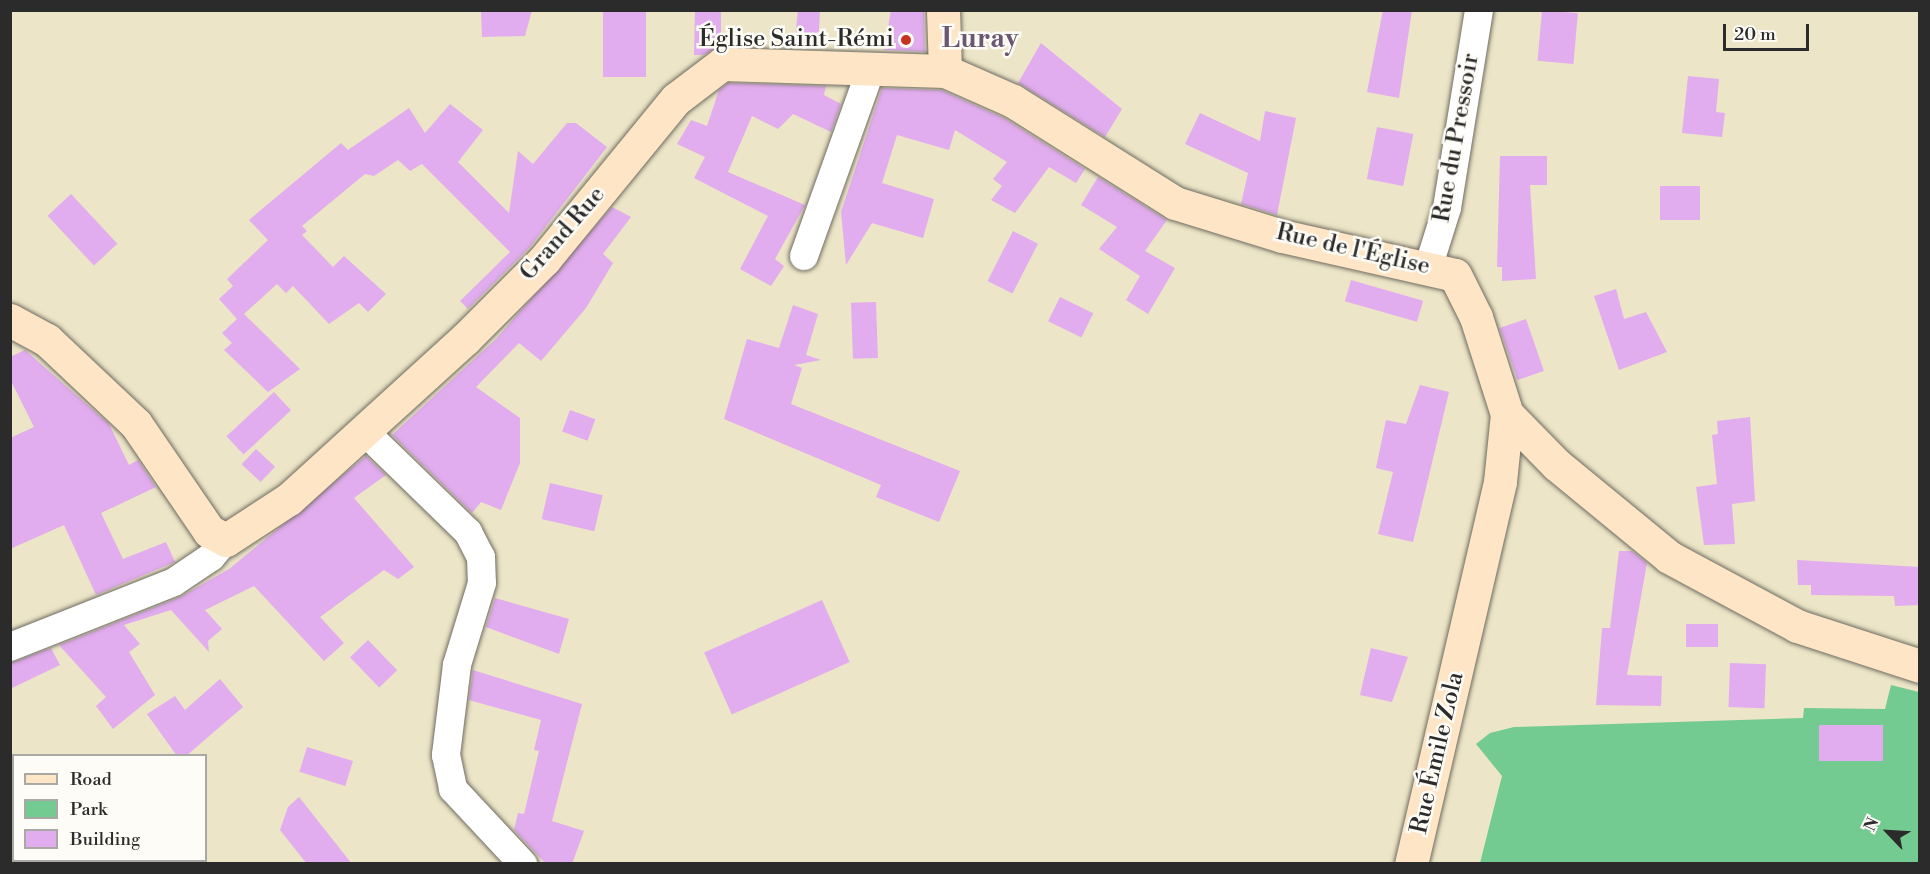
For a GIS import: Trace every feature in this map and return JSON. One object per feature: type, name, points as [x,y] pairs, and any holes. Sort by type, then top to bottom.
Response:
[{"type":"street","points":[[943,10],[945,71]]},
{"type":"street","name":"Rue du Pressoir","points":[[1429,265],[1448,208],[1479,10]]},
{"type":"street","name":"Grand Rue","points":[[226,540],[289,499],[365,432],[544,260],[676,99],[722,64],[945,71]]},
{"type":"street","points":[[804,256],[871,69]]},
{"type":"street","name":"Rue de l'Église","points":[[945,71],[1013,101],[1175,202],[1282,236],[1429,265],[1455,275],[1476,317],[1507,414],[1500,482],[1465,642]]},
{"type":"street","points":[[10,320],[48,340],[136,424],[209,531],[226,540],[211,557],[174,582],[10,647]]},
{"type":"street","points":[[1507,414],[1557,465],[1669,557],[1797,626],[1920,666]]},
{"type":"street","points":[[365,432],[468,532],[481,557],[482,583],[457,665],[446,755],[453,789],[523,864]]},
{"type":"street","name":"Rue Émile Zola","points":[[1412,864],[1465,642]]},
{"type":"green space","points":[[1891,685],[1919,692],[1919,863],[1480,863],[1502,776],[1476,744],[1490,733],[1514,727],[1803,718],[1804,708],[1885,709]]},
{"type":"building","points":[[532,10],[525,36],[482,37],[481,12]]},
{"type":"building","points":[[603,10],[646,10],[646,77],[603,77]]},
{"type":"building","points":[[695,10],[721,10],[721,46],[703,55],[694,55]]},
{"type":"building","points":[[798,10],[820,10],[818,48],[794,48]]},
{"type":"building","name":"Église Saint-Rémi","points":[[891,10],[924,10],[925,52],[884,50]]},
{"type":"building","points":[[1383,10],[1412,10],[1399,98],[1367,92]]},
{"type":"building","points":[[1542,10],[1578,13],[1573,64],[1538,61]]},
{"type":"building","points":[[1041,43],[1122,109],[1105,137],[1018,83]]},
{"type":"building","points":[[1688,76],[1719,79],[1716,112],[1725,113],[1722,137],[1682,133]]},
{"type":"building","points":[[728,83],[826,86],[824,95],[841,104],[831,132],[793,114],[778,129],[752,116],[728,172],[805,205],[775,259],[784,266],[771,286],[740,269],[768,216],[694,178],[705,157],[677,144],[691,120],[707,126],[719,90]]},
{"type":"building","points":[[882,88],[941,90],[1004,118],[1085,169],[1076,183],[1049,167],[1015,213],[991,200],[1002,186],[993,179],[1007,162],[955,130],[949,150],[897,135],[882,183],[934,199],[923,238],[872,223],[846,265],[841,212]]},
{"type":"building","points":[[450,104],[483,130],[458,162],[509,213],[518,151],[533,164],[567,123],[576,123],[607,147],[530,247],[468,309],[460,301],[510,252],[422,164],[410,171],[398,160],[374,176],[365,174],[302,226],[307,231],[302,235],[333,267],[344,256],[386,294],[368,312],[359,303],[329,324],[293,286],[286,293],[277,284],[244,314],[300,369],[268,392],[224,350],[232,343],[222,333],[237,319],[219,299],[233,286],[227,279],[268,240],[249,220],[341,143],[348,150],[409,108],[425,133]]},
{"type":"building","points":[[1265,111],[1296,118],[1277,215],[1241,204],[1248,173],[1185,144],[1200,113],[1260,141]]},
{"type":"building","points":[[1377,127],[1413,134],[1403,186],[1367,179]]},
{"type":"building","points":[[1500,156],[1547,156],[1547,185],[1530,185],[1536,279],[1502,281],[1502,267],[1497,267]]},
{"type":"building","points":[[1098,177],[1167,220],[1145,251],[1175,268],[1148,314],[1126,300],[1140,276],[1099,249],[1117,227],[1081,205]]},
{"type":"building","points":[[1660,186],[1700,186],[1700,220],[1660,220]]},
{"type":"building","points":[[71,194],[117,244],[94,266],[48,216]]},
{"type":"building","points":[[612,207],[631,217],[603,254],[613,263],[586,308],[541,361],[519,343],[476,387],[520,418],[520,463],[501,510],[481,502],[472,513],[392,435],[496,339]]},
{"type":"building","points":[[1013,231],[1038,244],[1013,294],[988,281]]},
{"type":"building","points":[[1351,280],[1423,301],[1417,322],[1345,301]]},
{"type":"building","points":[[1616,289],[1624,319],[1646,312],[1667,352],[1619,370],[1594,296]]},
{"type":"building","points":[[1060,297],[1093,313],[1081,337],[1048,321]]},
{"type":"building","points":[[876,302],[878,358],[853,359],[851,303]]},
{"type":"building","points":[[793,305],[818,314],[806,355],[821,360],[794,365],[802,368],[791,404],[960,471],[939,522],[876,497],[881,485],[724,419],[747,339],[779,348]]},
{"type":"building","points":[[1526,319],[1544,371],[1517,380],[1500,328]]},
{"type":"building","points":[[25,350],[109,424],[129,465],[138,460],[156,487],[101,513],[123,559],[166,542],[175,562],[96,595],[64,525],[10,549],[10,438],[34,427],[10,379],[10,357]]},
{"type":"building","points":[[1420,385],[1449,392],[1413,542],[1378,534],[1393,472],[1376,468],[1386,420],[1406,424]]},
{"type":"building","points":[[274,392],[291,410],[244,455],[226,436]]},
{"type":"building","points":[[570,410],[595,419],[588,441],[562,432]]},
{"type":"building","points":[[1750,417],[1755,501],[1732,504],[1735,544],[1704,545],[1696,487],[1717,484],[1712,435],[1718,434],[1717,421]]},
{"type":"building","points":[[256,449],[275,467],[261,482],[242,464]]},
{"type":"building","points":[[366,456],[386,475],[354,498],[414,567],[398,579],[384,570],[320,617],[344,643],[324,661],[254,586],[205,610],[222,629],[208,641],[209,652],[171,610],[124,625],[140,644],[129,652],[155,695],[113,729],[96,706],[106,697],[59,645],[180,597],[229,569]]},
{"type":"building","points":[[550,483],[603,495],[594,531],[542,519]]},
{"type":"building","points":[[1619,551],[1632,551],[1647,563],[1627,675],[1662,676],[1661,706],[1596,705],[1602,628],[1610,628]]},
{"type":"building","points":[[1797,560],[1920,567],[1920,605],[1895,606],[1894,596],[1811,595],[1811,585],[1798,585]]},
{"type":"building","points":[[495,598],[569,619],[559,654],[486,627]]},
{"type":"building","points":[[822,600],[850,662],[732,715],[704,652]]},
{"type":"building","points":[[1686,624],[1718,624],[1718,647],[1686,647]]},
{"type":"building","points":[[368,640],[397,670],[379,688],[350,657]]},
{"type":"building","points":[[51,648],[60,665],[10,689],[10,663]]},
{"type":"building","points":[[1371,648],[1408,657],[1392,702],[1360,695]]},
{"type":"building","points":[[1730,663],[1766,664],[1764,708],[1728,707]]},
{"type":"building","points":[[473,670],[582,704],[552,821],[584,831],[572,864],[546,864],[514,830],[518,813],[524,814],[539,751],[534,750],[541,720],[469,700]]},
{"type":"building","points":[[220,679],[243,707],[188,754],[176,754],[147,714],[175,696],[185,710]]},
{"type":"building","points":[[1819,725],[1883,725],[1883,761],[1819,761]]},
{"type":"building","points":[[307,747],[353,761],[345,786],[299,772]]},
{"type":"building","points":[[299,797],[352,864],[307,864],[280,830],[288,807]]},
{"type":"place","name":"Église Saint-Rémi","points":[[906,40]]},
{"type":"district","name":"Luray","points":[[980,40]]}]
